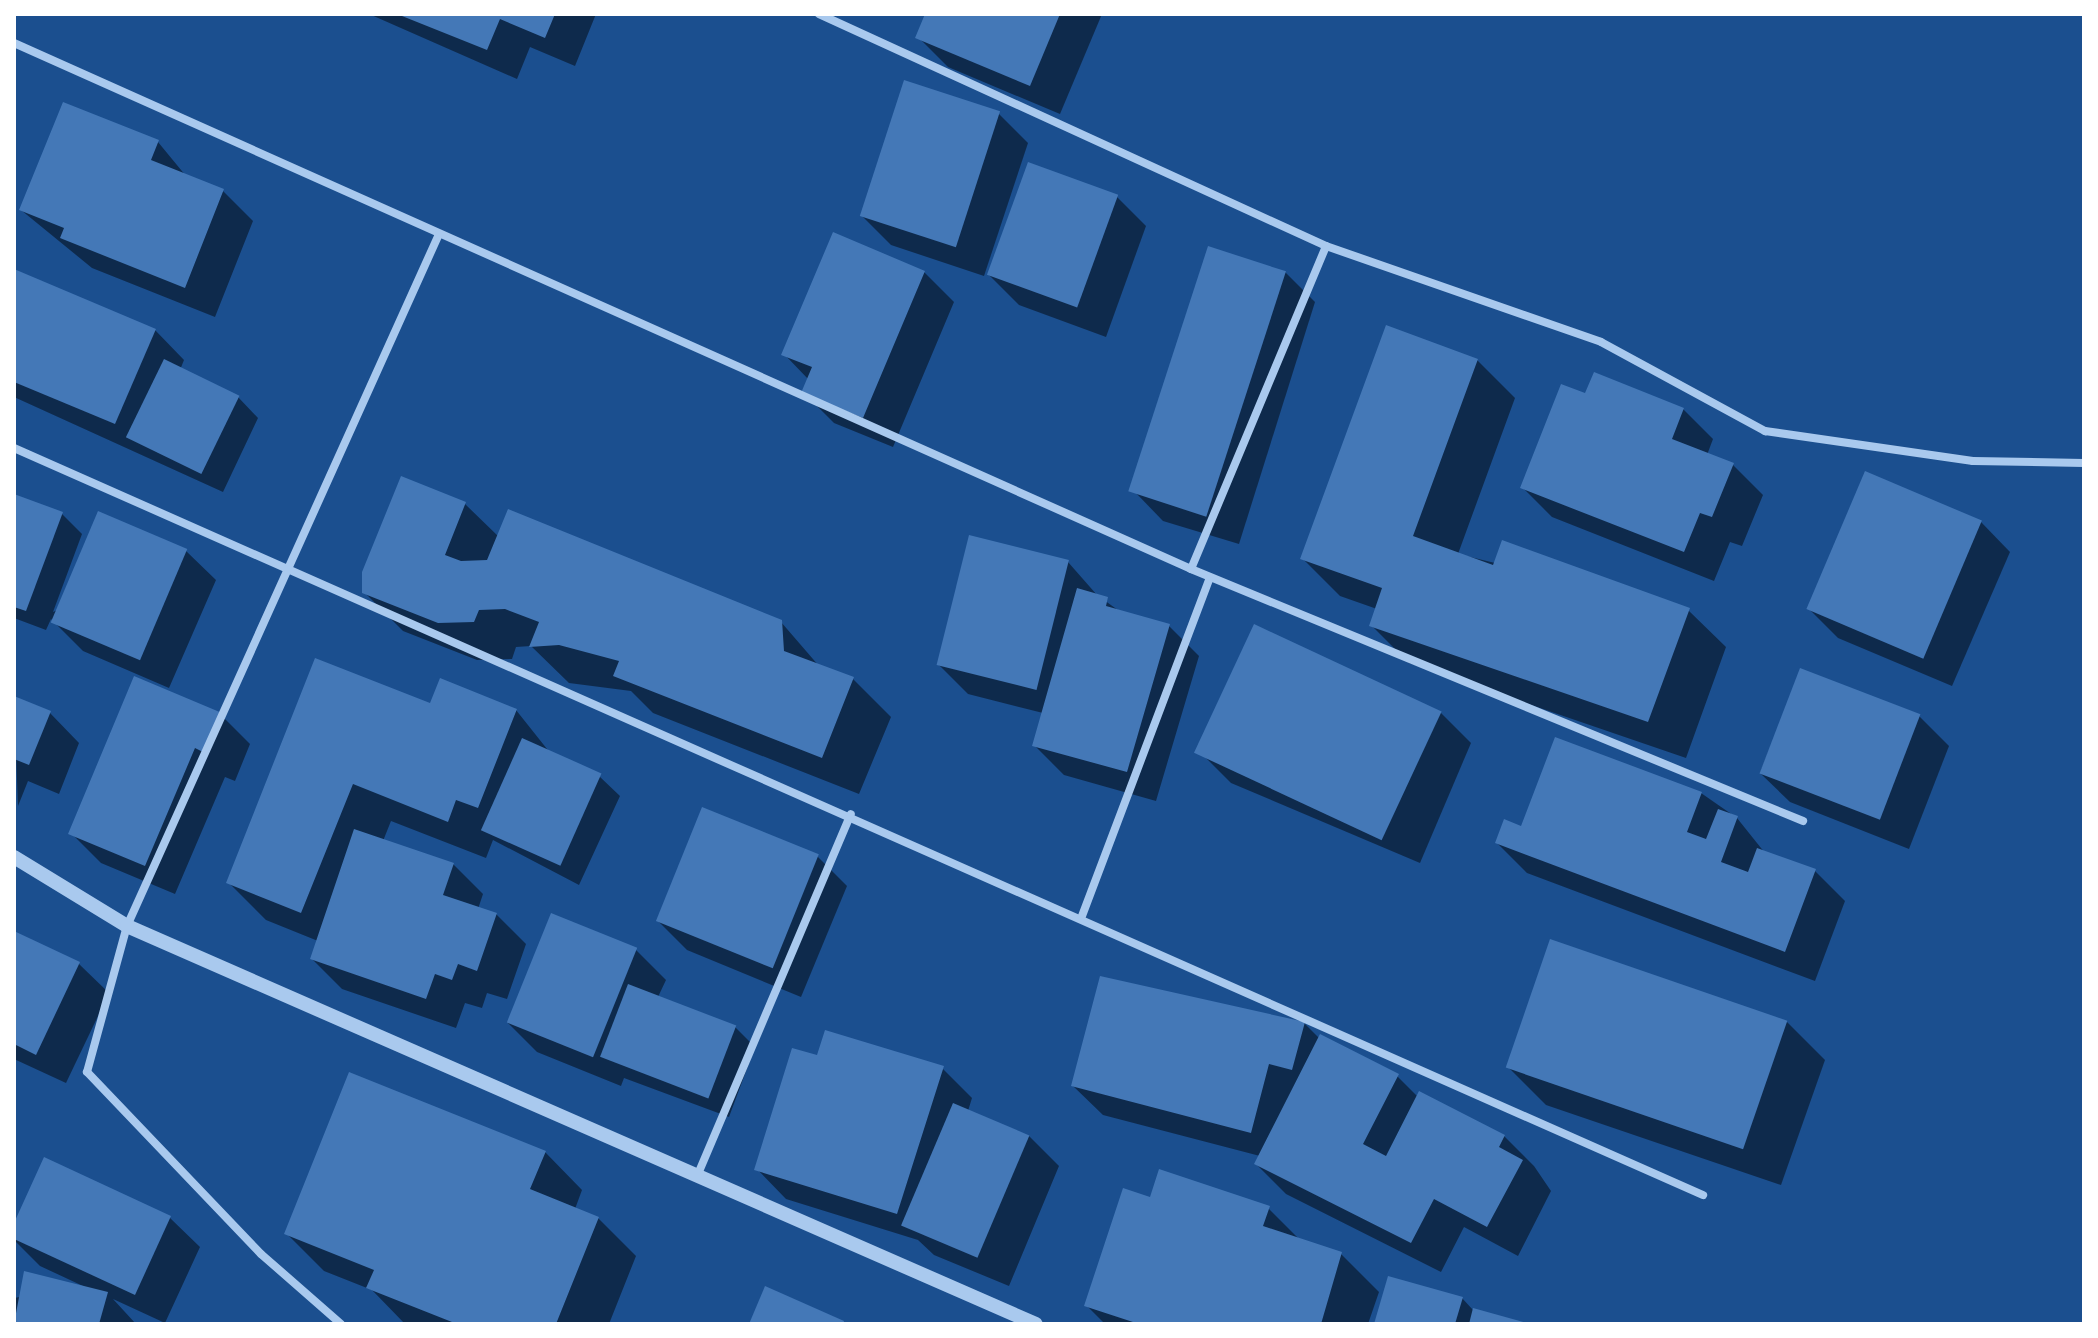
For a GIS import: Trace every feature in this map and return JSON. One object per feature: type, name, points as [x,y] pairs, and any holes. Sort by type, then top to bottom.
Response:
[{"type":"street","points":[[819,14],[1326,246],[1601,342],[1765,431],[1973,461],[2084,463]]},
{"type":"street","points":[[14,43],[1191,569],[1803,821]]},
{"type":"street","points":[[341,1324],[261,1254],[87,1072],[127,926],[439,234]]},
{"type":"street","points":[[1191,569],[1326,246]]},
{"type":"street","points":[[14,448],[1082,916],[1703,1195]]},
{"type":"street","points":[[1082,916],[1210,577]]},
{"type":"street","points":[[698,1174],[851,814]]},
{"type":"street","points":[[14,857],[127,926],[1036,1324]]},
{"type":"building","points":[[397,14],[555,14],[545,38],[500,19],[487,50]]},
{"type":"building","points":[[925,14],[1060,14],[1030,86],[915,38]]},
{"type":"building","points":[[904,80],[1000,111],[956,247],[860,216]]},
{"type":"building","points":[[63,102],[159,140],[151,160],[224,189],[185,288],[60,238],[64,228],[19,210]]},
{"type":"building","points":[[1028,162],[1118,195],[1077,308],[987,275]]},
{"type":"building","points":[[833,232],[925,271],[863,418],[801,393],[812,367],[781,355]]},
{"type":"building","points":[[1208,246],[1286,271],[1206,517],[1128,491]]},
{"type":"building","points":[[14,269],[156,329],[115,424],[14,382]]},
{"type":"building","points":[[1386,325],[1478,359],[1413,536],[1493,565],[1502,540],[1690,608],[1648,722],[1369,626],[1382,588],[1300,559]]},
{"type":"building","points":[[164,359],[239,396],[201,474],[126,437]]},
{"type":"building","points":[[1594,372],[1684,408],[1672,439],[1734,463],[1712,517],[1700,513],[1684,552],[1520,488],[1561,384],[1585,393]]},
{"type":"building","points":[[1865,471],[1982,521],[1923,659],[1806,609]]},
{"type":"building","points":[[401,476],[466,502],[445,555],[461,561],[487,560],[508,509],[782,620],[784,651],[854,677],[822,758],[613,676],[619,661],[559,645],[529,647],[539,622],[505,609],[479,610],[474,622],[438,623],[362,593],[362,572]]},
{"type":"building","points":[[14,494],[63,512],[26,611],[14,607]]},
{"type":"building","points":[[98,511],[187,549],[140,660],[51,622]]},
{"type":"building","points":[[969,535],[1069,560],[1037,690],[937,665]]},
{"type":"building","points":[[1077,588],[1108,597],[1106,606],[1170,624],[1127,772],[1032,746]]},
{"type":"building","points":[[1254,624],[1442,711],[1382,840],[1194,753]]},
{"type":"building","points":[[315,658],[430,703],[440,678],[517,709],[478,808],[456,800],[448,822],[353,784],[301,913],[226,883]]},
{"type":"building","points":[[1800,668],[1920,714],[1880,820],[1760,773]]},
{"type":"building","points":[[134,676],[222,713],[205,753],[195,748],[145,866],[68,834]]},
{"type":"building","points":[[14,696],[51,711],[29,765],[14,759]]},
{"type":"building","points":[[1555,737],[1702,792],[1687,832],[1706,839],[1718,809],[1738,816],[1721,862],[1748,872],[1757,848],[1816,869],[1785,952],[1495,843],[1504,819],[1521,826]]},
{"type":"building","points":[[522,738],[601,773],[560,866],[481,830]]},
{"type":"building","points":[[702,807],[819,854],[773,968],[656,921]]},
{"type":"building","points":[[354,829],[454,863],[443,895],[497,913],[477,971],[458,964],[452,980],[435,974],[426,999],[310,959]]},
{"type":"building","points":[[551,913],[637,948],[593,1057],[507,1022]]},
{"type":"building","points":[[14,931],[80,962],[36,1055],[14,1044]]},
{"type":"building","points":[[1550,939],[1787,1021],[1743,1149],[1506,1068]]},
{"type":"building","points":[[1100,976],[1305,1022],[1292,1070],[1269,1064],[1251,1133],[1071,1086]]},
{"type":"building","points":[[628,984],[736,1026],[708,1098],[600,1057]]},
{"type":"building","points":[[825,1030],[944,1066],[897,1214],[754,1170],[792,1048],[817,1055]]},
{"type":"building","points":[[1320,1034],[1399,1074],[1363,1144],[1386,1156],[1419,1091],[1505,1135],[1499,1147],[1523,1160],[1487,1227],[1434,1199],[1411,1243],[1254,1164]]},
{"type":"building","points":[[349,1072],[546,1151],[530,1189],[599,1217],[556,1324],[457,1324],[366,1288],[374,1270],[284,1234]]},
{"type":"building","points":[[953,1103],[1029,1135],[977,1258],[901,1225]]},
{"type":"building","points":[[44,1157],[171,1216],[135,1295],[14,1239],[14,1223]]},
{"type":"building","points":[[1159,1169],[1270,1206],[1263,1226],[1342,1252],[1321,1324],[1139,1324],[1084,1306],[1123,1188],[1150,1197]]},
{"type":"building","points":[[24,1271],[108,1292],[99,1324],[14,1324]]},
{"type":"building","points":[[1388,1276],[1463,1297],[1455,1324],[1374,1324]]},
{"type":"building","points":[[765,1286],[844,1321],[843,1324],[749,1324]]},
{"type":"building","points":[[1473,1308],[1527,1323],[1527,1324],[1469,1324]]}]
